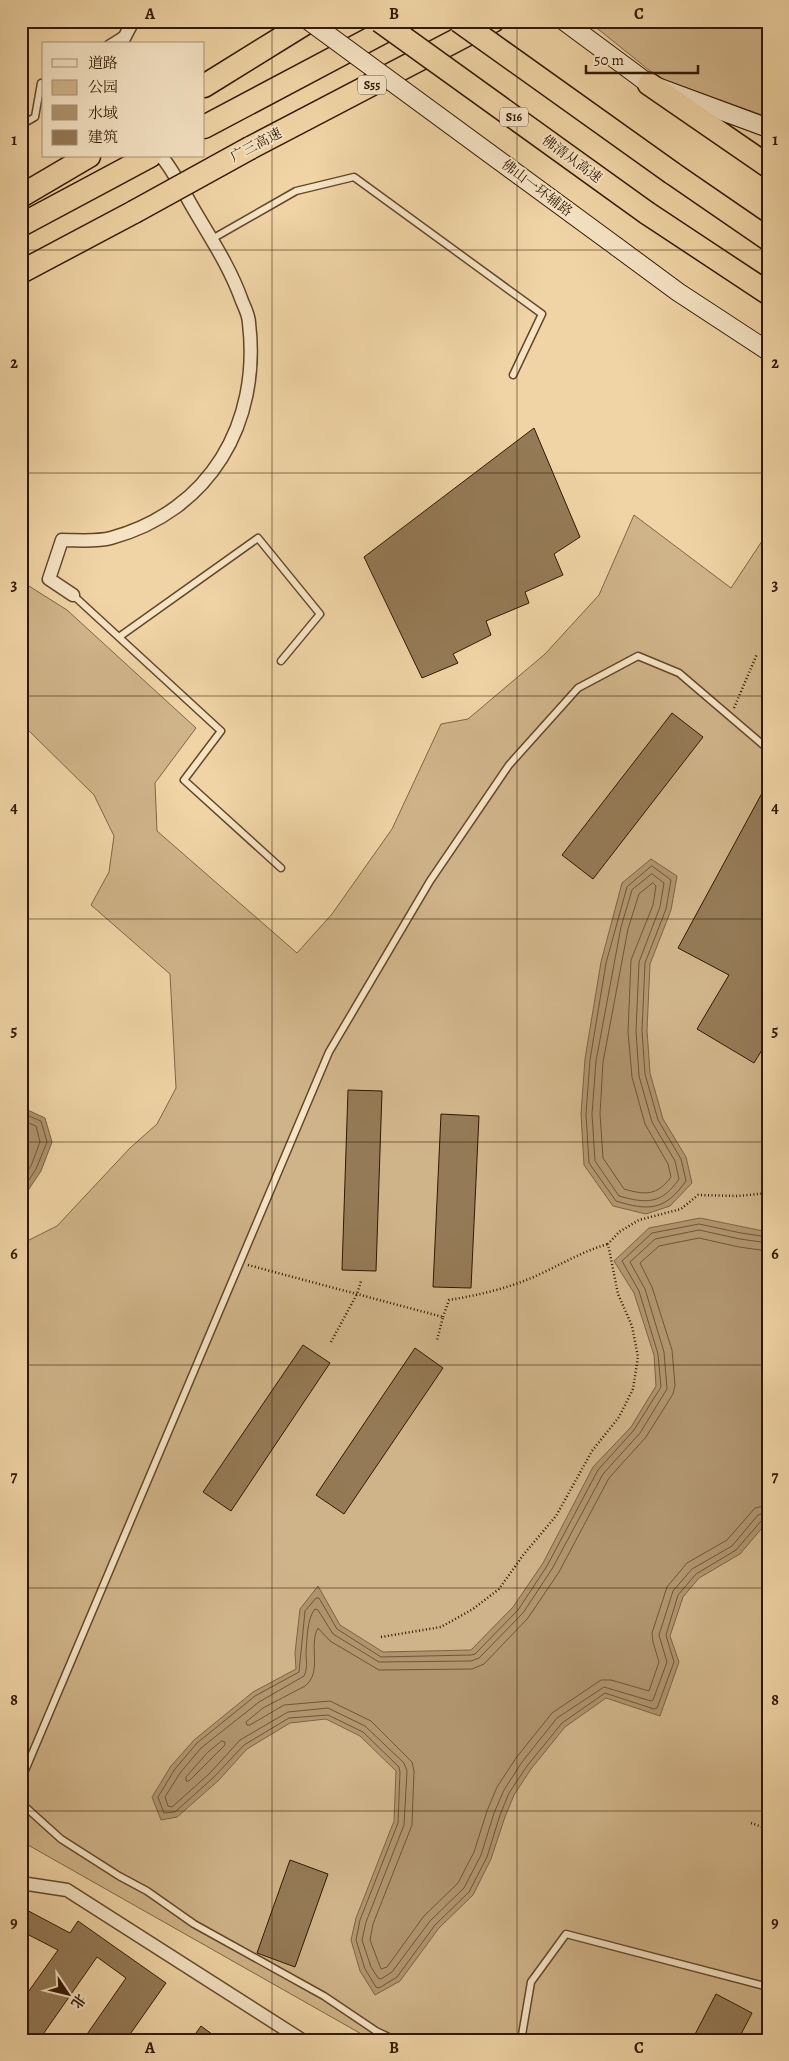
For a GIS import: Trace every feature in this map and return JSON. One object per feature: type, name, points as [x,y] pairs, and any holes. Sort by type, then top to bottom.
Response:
[{"type":"highway","points":[[205,85],[309,21]]},
{"type":"highway","name":"佛清从高速","points":[[380,21],[647,213],[768,293]]},
{"type":"highway","points":[[213,122],[404,21]]},
{"type":"highway","points":[[459,21],[768,239]]},
{"type":"highway","name":"广三高速","points":[[21,272],[250,148],[493,21]]},
{"type":"highway","points":[[649,84],[768,166]]},
{"type":"highway","points":[[21,226],[146,158]]},
{"type":"highway","points":[[21,196],[85,159]]},
{"type":"main road","name":"佛山一环辅路","points":[[309,21],[678,292],[768,352]]},
{"type":"main road","points":[[564,21],[649,84],[768,128]]},
{"type":"street","points":[[122,42],[130,27]]},
{"type":"street","points":[[73,595],[49,579],[62,540],[109,539],[146,526],[192,496],[225,455],[238,430],[244,405],[251,362],[249,321],[232,274],[162,158]]},
{"type":"street","points":[[21,1883],[67,1890],[302,2040]]},
{"type":"lane","points":[[111,42],[130,27]]},
{"type":"lane","points":[[21,124],[34,117],[42,83]]},
{"type":"lane","points":[[212,240],[296,191],[354,177],[542,314],[513,375]]},
{"type":"lane","points":[[119,638],[258,538],[320,614],[281,661]]},
{"type":"lane","points":[[73,595],[221,731],[184,780],[281,868]]},
{"type":"lane","points":[[21,1780],[329,1052],[435,873],[509,766],[578,688],[638,656],[679,673],[768,749]]},
{"type":"lane","points":[[21,1803],[61,1839],[118,1876],[147,1891],[194,1924],[317,1992],[376,2031],[395,2040]]},
{"type":"lane","points":[[518,2040],[522,2035],[531,1982],[566,1934],[768,1987]]},
{"type":"path","points":[[731,717],[757,654]]},
{"type":"path","points":[[437,1340],[449,1300],[488,1292],[528,1279],[582,1252],[608,1244],[619,1232],[639,1220],[681,1208],[698,1195],[738,1196],[768,1193]]},
{"type":"path","points":[[381,1637],[441,1627],[473,1609],[499,1589],[524,1554],[556,1516],[592,1452],[618,1417],[633,1390],[638,1357],[632,1326],[618,1294],[608,1244]]},
{"type":"path","points":[[240,1263],[443,1317]]},
{"type":"path","points":[[331,1342],[357,1294],[360,1281]]},
{"type":"path","points":[[751,1823],[768,1829]]},
{"type":"green space","points":[[588,21],[768,21],[768,117],[659,78]]},
{"type":"green space","points":[[634,515],[731,588],[768,532],[768,2040],[372,2040],[21,1841],[21,1244],[57,1226],[130,1148],[157,1124],[176,1088],[170,974],[91,905],[109,872],[114,836],[94,795],[21,723],[21,581],[67,610],[196,728],[155,783],[157,831],[297,953],[332,914],[392,829],[441,724],[468,719],[545,654],[599,595]]},
{"type":"water","points":[[651,859],[677,876],[671,910],[650,964],[647,1030],[650,1073],[663,1119],[686,1157],[692,1183],[670,1206],[646,1214],[613,1206],[584,1165],[581,1114],[585,1059],[601,962],[622,883]]},
{"type":"water","points":[[21,1107],[45,1118],[52,1142],[41,1171],[21,1201]]},
{"type":"water","points":[[700,1218],[768,1232],[768,1521],[740,1554],[699,1578],[683,1597],[670,1636],[679,1662],[660,1716],[606,1698],[565,1727],[531,1769],[514,1795],[491,1859],[473,1895],[439,1928],[400,1981],[375,1995],[360,1971],[351,1940],[356,1918],[394,1821],[396,1771],[360,1736],[326,1719],[290,1723],[247,1749],[218,1781],[177,1817],[161,1820],[152,1797],[171,1766],[194,1740],[253,1692],[296,1669],[295,1653],[300,1609],[318,1586],[340,1625],[383,1652],[471,1650],[513,1607],[543,1563],[593,1467],[631,1427],[656,1386],[654,1355],[634,1293],[614,1261],[649,1228]]},
{"type":"building","points":[[534,428],[580,537],[554,554],[563,575],[525,592],[529,603],[486,621],[491,635],[453,654],[458,663],[422,678],[364,557]]},
{"type":"building","points":[[672,713],[703,737],[593,879],[562,855]]},
{"type":"building","points":[[768,782],[768,1040],[754,1063],[697,1029],[729,975],[678,948]]},
{"type":"building","points":[[348,1090],[382,1091],[376,1271],[342,1270]]},
{"type":"building","points":[[441,1114],[479,1116],[471,1288],[433,1287]]},
{"type":"building","points":[[303,1345],[330,1363],[231,1511],[203,1492]]},
{"type":"building","points":[[415,1348],[443,1368],[344,1514],[316,1495]]},
{"type":"building","points":[[290,1860],[328,1874],[295,1967],[257,1953]]},
{"type":"building","points":[[21,1907],[70,1933],[78,1921],[166,1983],[126,2040],[83,2040],[126,1978],[97,1957],[39,2040],[21,2040],[21,2002],[58,1950],[21,1931]]},
{"type":"building","points":[[716,1994],[752,2013],[738,2040],[692,2040]]},
{"type":"building","points":[[201,2026],[220,2040],[191,2040]]}]
